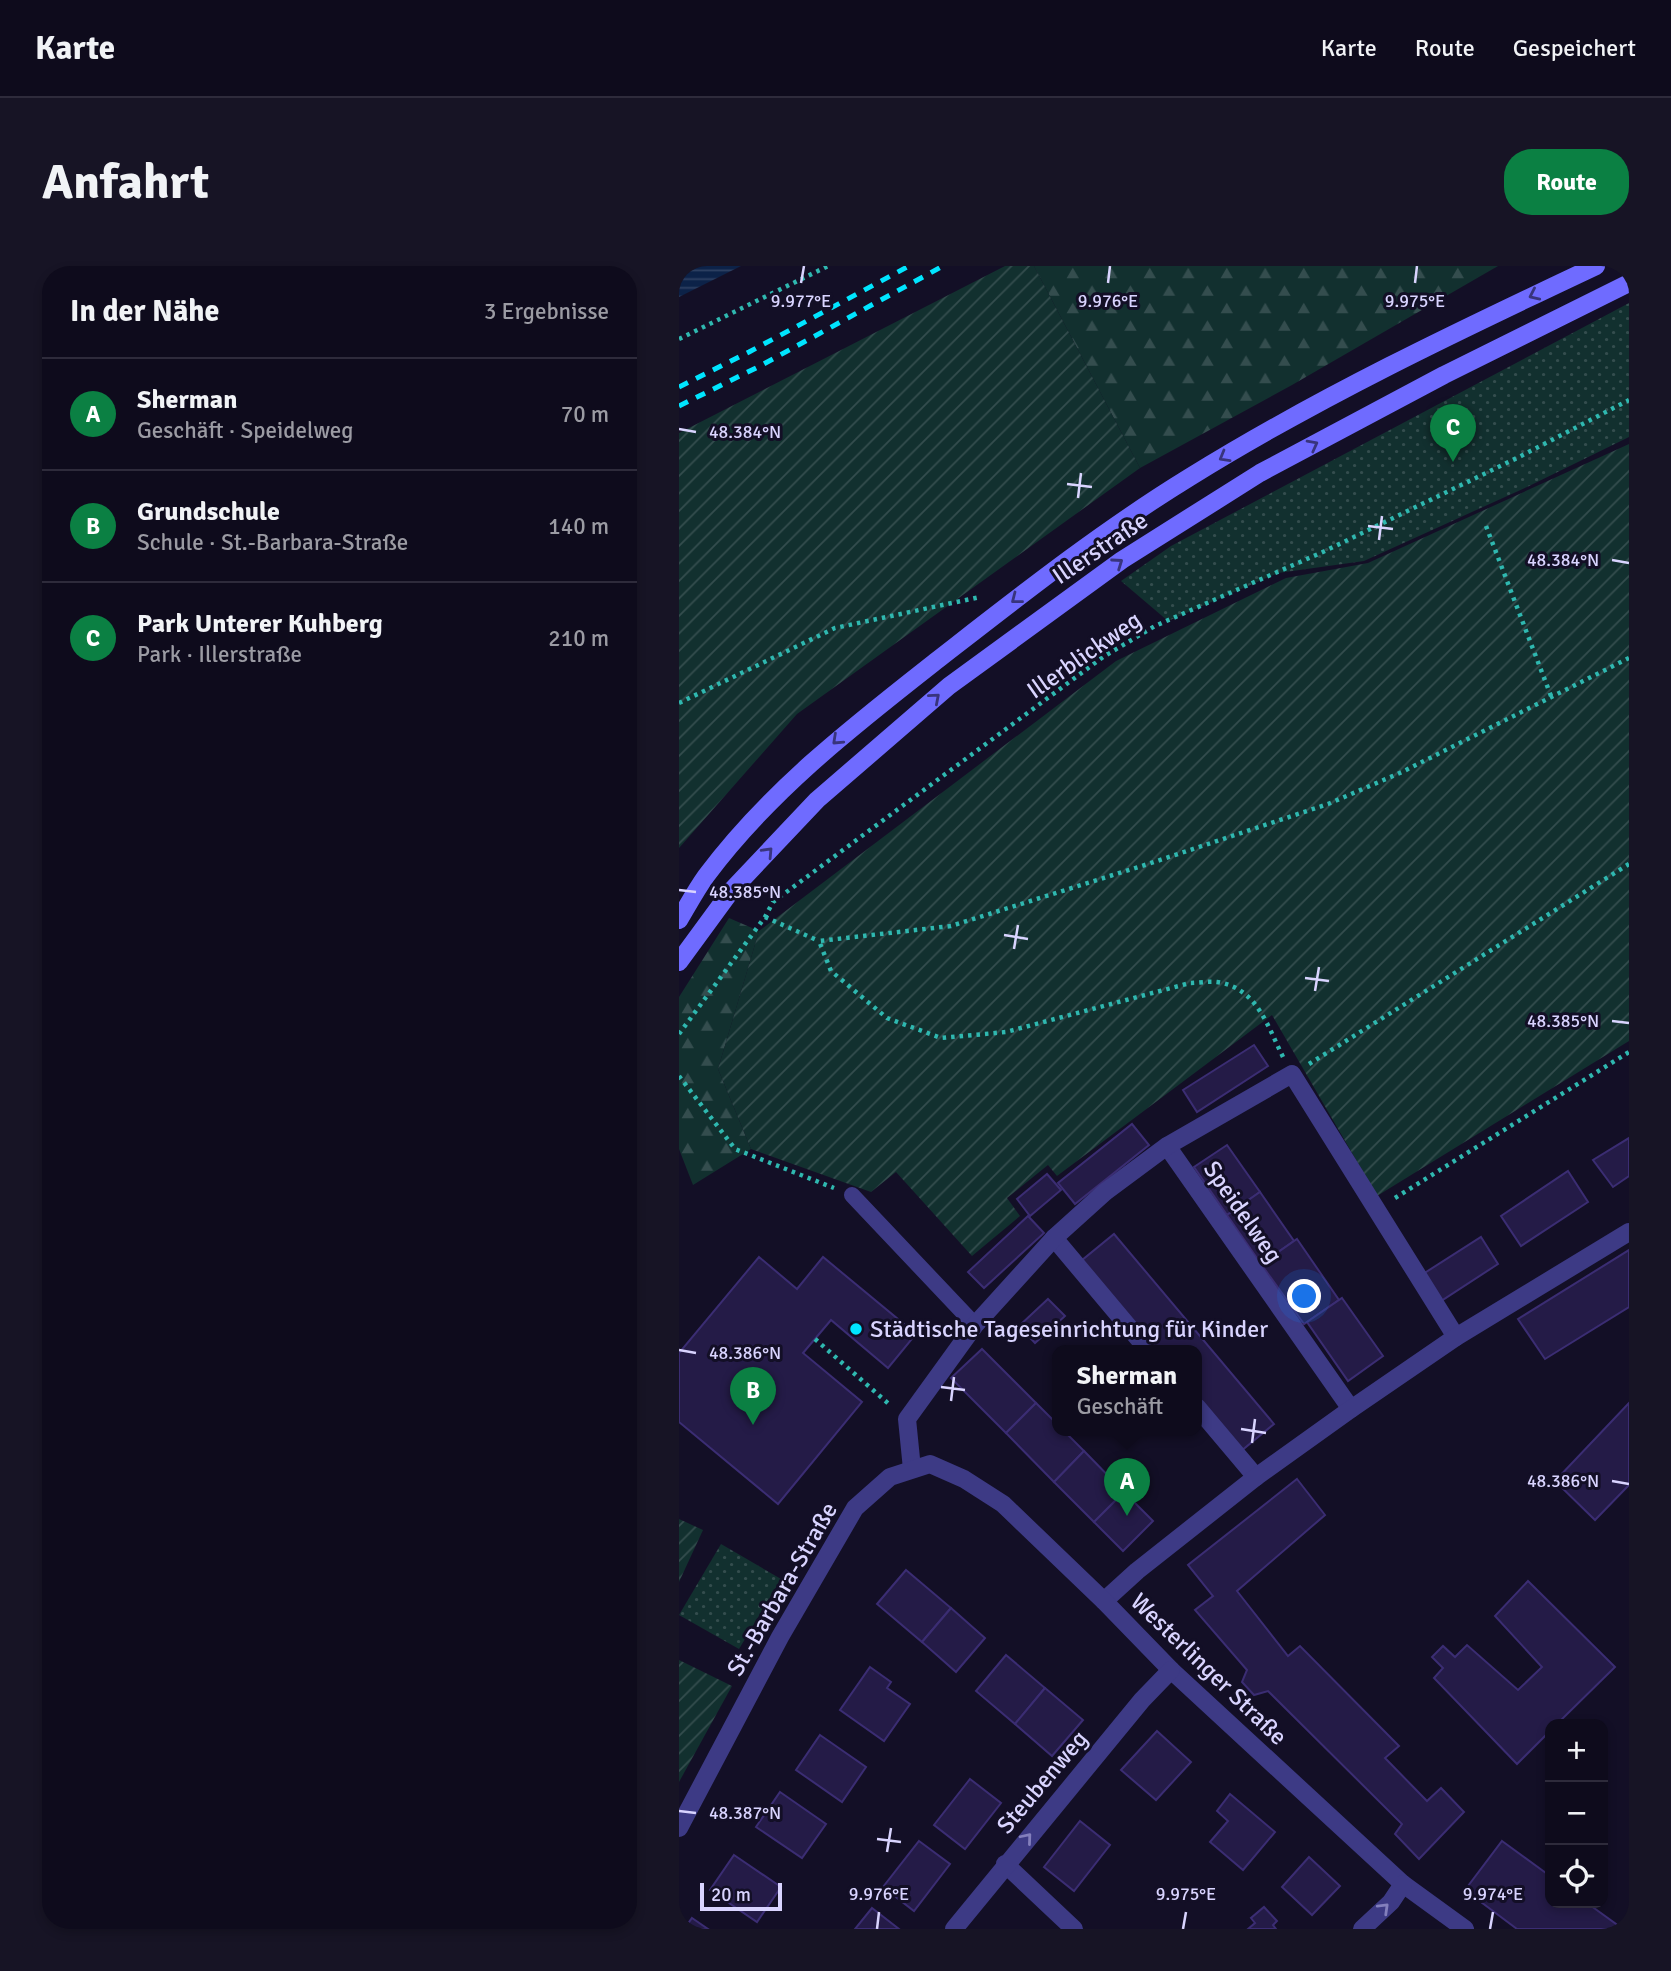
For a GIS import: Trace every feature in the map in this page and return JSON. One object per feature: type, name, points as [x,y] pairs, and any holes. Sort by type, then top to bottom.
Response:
[{"type":"main road","name":"Illerstraße","points":[[679,920],[706,877],[764,808],[852,726],[1032,586],[1189,478],[1324,399],[1595,266]]},
{"type":"main road","name":"Illerstraße","points":[[679,962],[731,891],[817,800],[949,686],[1122,560],[1260,473],[1444,375],[1629,284]]},
{"type":"street","points":[[912,1469],[907,1419],[975,1325],[1054,1238],[1104,1192],[1167,1146],[1292,1074],[1456,1337]]},
{"type":"street","name":"Speidelweg","points":[[1167,1146],[1351,1409]]},
{"type":"street","points":[[1104,1601],[1137,1571],[1256,1477],[1351,1409],[1456,1337],[1629,1232]]},
{"type":"street","points":[[1054,1238],[1144,1345]]},
{"type":"street","points":[[1202,1413],[1256,1477]]},
{"type":"street","name":"Westerlinger Straße","points":[[912,1469],[930,1464],[964,1479],[1003,1504],[1171,1670],[1403,1884],[1465,1929]]},
{"type":"street","name":"St.-Barbara-Straße","points":[[679,1828],[780,1637],[855,1508],[890,1477],[912,1469]]},
{"type":"street","name":"Steubenweg","points":[[954,1929],[1142,1699],[1171,1670]]},
{"type":"street","points":[[1005,1864],[1074,1929]]},
{"type":"street","points":[[1362,1929],[1391,1902],[1403,1884]]},
{"type":"lane","points":[[852,1195],[975,1325]]},
{"type":"path","points":[[679,339],[828,266]]},
{"type":"path","name":"Illerblickweg","points":[[679,1034],[765,918],[773,902],[918,797],[1103,657],[1156,626],[1325,551],[1519,457],[1629,400]]},
{"type":"path","points":[[1486,526],[1551,696]]},
{"type":"path","points":[[679,703],[835,628],[993,594]]},
{"type":"path","points":[[765,918],[819,941],[951,926],[1328,804],[1402,772],[1629,658]]},
{"type":"path","points":[[819,941],[831,971],[887,1018],[941,1038],[1006,1032],[1190,983],[1217,982],[1243,990],[1255,1003],[1292,1074],[1629,864]]},
{"type":"path","points":[[1377,1210],[1629,1052]]},
{"type":"path","points":[[679,1076],[735,1149],[852,1195]]},
{"type":"path","points":[[815,1339],[907,1419]]},
{"type":"green space","points":[[1005,266],[1034,266],[1140,468],[797,714],[679,848],[679,433]]},
{"type":"green space","points":[[1034,266],[1498,266],[1292,385],[1140,468]]},
{"type":"green space","points":[[1629,303],[1629,437],[1364,561],[1278,573],[1168,621],[1121,581],[1171,546]]},
{"type":"green space","points":[[1629,444],[1629,1041],[1377,1196],[1272,1015],[1057,1176],[1048,1165],[1007,1198],[1020,1216],[972,1256],[896,1172],[871,1192],[751,1149],[718,1069],[759,931],[1116,661],[1286,578],[1368,563]]},
{"type":"green space","points":[[729,918],[759,931],[718,1069],[751,1149],[693,1185],[679,1149],[679,997]]},
{"type":"green space","points":[[679,1519],[703,1530],[679,1582]]},
{"type":"green space","points":[[721,1544],[781,1579],[739,1649],[679,1615]]},
{"type":"green space","points":[[679,1660],[732,1686],[679,1782]]},
{"type":"water","points":[[679,266],[741,266],[679,297]]},
{"type":"building","points":[[1254,1045],[1268,1066],[1197,1112],[1183,1090]]},
{"type":"building","points":[[1132,1124],[1149,1145],[1075,1204],[1058,1183]]},
{"type":"building","points":[[1629,1138],[1629,1176],[1613,1187],[1593,1160]]},
{"type":"building","points":[[1227,1145],[1260,1192],[1227,1215],[1194,1167]]},
{"type":"building","points":[[1568,1171],[1588,1202],[1521,1246],[1501,1216]]},
{"type":"building","points":[[1047,1174],[1061,1190],[1030,1216],[1017,1199]]},
{"type":"building","points":[[1260,1192],[1294,1241],[1261,1264],[1227,1215]]},
{"type":"building","points":[[1028,1216],[1044,1233],[984,1288],[968,1272]]},
{"type":"building","points":[[1114,1234],[1274,1424],[1241,1451],[1202,1404],[1202,1345],[1152,1345],[1081,1261]]},
{"type":"building","points":[[1481,1237],[1498,1264],[1441,1301],[1423,1274]]},
{"type":"building","points":[[1297,1239],[1339,1300],[1304,1324],[1261,1264]]},
{"type":"building","points":[[1629,1250],[1629,1307],[1545,1359],[1518,1319]]},
{"type":"building","points":[[759,1257],[797,1289],[823,1257],[916,1334],[888,1368],[831,1320],[803,1353],[862,1402],[778,1504],[679,1422],[679,1353]]},
{"type":"building","points":[[1342,1298],[1383,1356],[1348,1381],[1307,1322]]},
{"type":"building","points":[[1048,1299],[1065,1316],[1035,1343],[1019,1326]]},
{"type":"building","points":[[982,1349],[1036,1403],[1006,1433],[951,1378]]},
{"type":"building","points":[[1036,1403],[1052,1419],[1052,1436],[1069,1436],[1084,1451],[1054,1482],[1006,1433]]},
{"type":"building","points":[[1629,1403],[1629,1485],[1595,1520],[1555,1481]]},
{"type":"building","points":[[1084,1451],[1124,1492],[1094,1522],[1054,1482]]},
{"type":"building","points":[[1297,1479],[1325,1515],[1237,1591],[1288,1656],[1300,1646],[1399,1746],[1385,1758],[1427,1801],[1441,1788],[1464,1812],[1419,1859],[1395,1834],[1402,1824],[1268,1691],[1254,1695],[1242,1682],[1247,1670],[1195,1610],[1213,1596],[1188,1565]]},
{"type":"building","points":[[1124,1492],[1153,1521],[1123,1551],[1094,1522]]},
{"type":"building","points":[[906,1570],[951,1608],[922,1642],[877,1604]]},
{"type":"building","points":[[1528,1581],[1615,1667],[1562,1719],[1545,1719],[1545,1736],[1517,1764],[1434,1678],[1443,1668],[1432,1657],[1443,1646],[1455,1657],[1467,1645],[1518,1690],[1542,1667],[1495,1616]]},
{"type":"building","points":[[951,1608],[985,1638],[956,1672],[922,1642]]},
{"type":"building","points":[[1006,1655],[1045,1688],[1015,1724],[976,1691]]},
{"type":"building","points":[[870,1667],[891,1682],[887,1688],[910,1704],[884,1741],[840,1710]]},
{"type":"building","points":[[1045,1688],[1083,1720],[1052,1756],[1015,1724]]},
{"type":"building","points":[[1157,1731],[1191,1762],[1156,1800],[1121,1770]]},
{"type":"building","points":[[820,1735],[866,1767],[842,1802],[796,1770]]},
{"type":"building","points":[[970,1779],[1001,1803],[965,1849],[934,1825]]},
{"type":"building","points":[[780,1792],[826,1824],[802,1858],[756,1827]]},
{"type":"building","points":[[1230,1794],[1275,1832],[1243,1870],[1210,1842],[1228,1821],[1217,1811]]},
{"type":"building","points":[[1080,1821],[1110,1845],[1074,1891],[1044,1867]]},
{"type":"building","points":[[919,1841],[950,1864],[914,1911],[883,1887]]},
{"type":"building","points":[[1502,1841],[1545,1872],[1545,1908],[1594,1908],[1623,1929],[1517,1929],[1465,1890]]},
{"type":"building","points":[[734,1855],[781,1887],[757,1922],[710,1890]]},
{"type":"building","points":[[1309,1857],[1340,1886],[1312,1915],[1282,1887]]},
{"type":"building","points":[[1264,1907],[1277,1921],[1273,1925],[1276,1929],[1248,1929],[1255,1923],[1251,1918]]},
{"type":"building","points":[[872,1908],[899,1929],[855,1929]]},
{"type":"building","points":[[692,1918],[708,1929],[684,1929]]},
{"type":"railway","points":[[679,387],[909,266]]},
{"type":"railway","points":[[679,406],[760,366],[943,266]]},
{"type":"place","name":"Park Unterer Kuhberg","points":[[1453,462]]},
{"type":"place","name":"Städtische Tageseinrichtung für Kinder","points":[[856,1329]]},
{"type":"place","name":"Grundschule","points":[[753,1425]]},
{"type":"place","name":"Sherman","points":[[1127,1516]]}]
